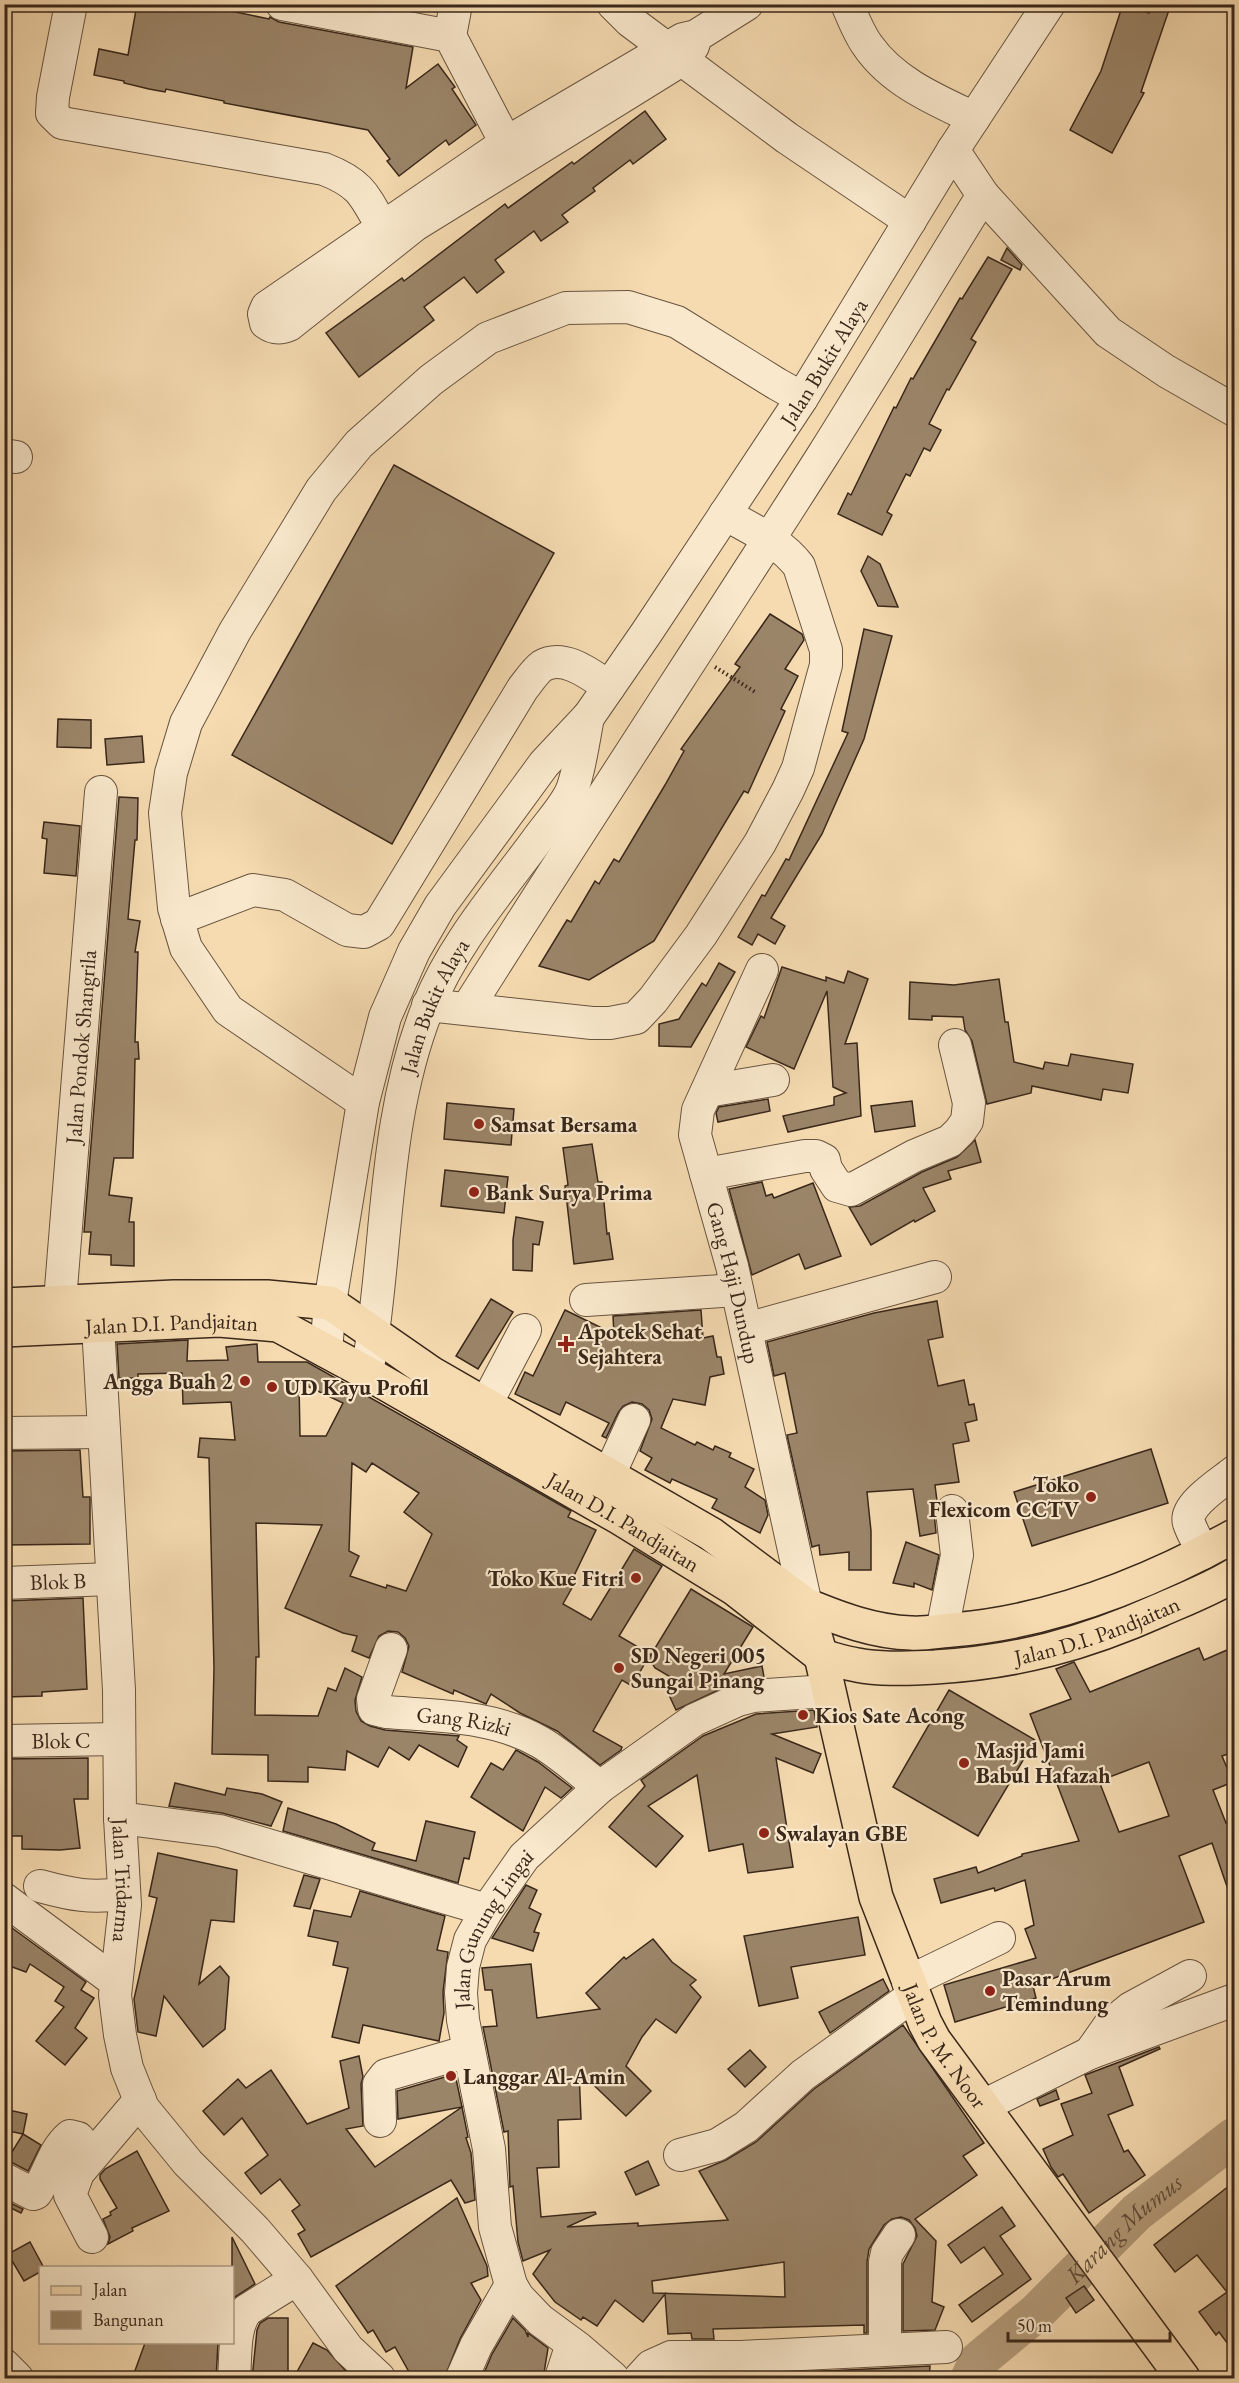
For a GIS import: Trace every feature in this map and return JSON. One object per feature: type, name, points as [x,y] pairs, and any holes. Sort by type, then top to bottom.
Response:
[{"type":"main road","name":"Jalan D.I. Pandjaitan","points":[[4,1305],[174,1297],[267,1297],[330,1303],[431,1373],[711,1534],[806,1605],[869,1628],[911,1633],[993,1627],[1058,1611],[1125,1588],[1203,1553],[1234,1536]]},
{"type":"main road","name":"Jalan D.I. Pandjaitan","points":[[4,1330],[219,1320],[278,1325],[367,1372],[620,1518],[735,1589],[821,1656],[858,1665],[898,1669],[975,1664],[1045,1652],[1133,1622],[1216,1586],[1234,1575]]},
{"type":"main road","name":"Jalan P. M. Noor","points":[[806,1605],[821,1656],[876,1897],[934,2040],[1183,2379]]},
{"type":"street","points":[[71,4],[53,96],[52,112],[63,123],[324,169],[346,178],[363,193],[382,227]]},
{"type":"street","points":[[282,4],[450,36]]},
{"type":"street","points":[[456,4],[450,36],[506,142]]},
{"type":"street","points":[[613,4],[630,21],[682,48],[787,138],[910,221]]},
{"type":"street","points":[[682,48],[506,142],[382,227],[291,307],[682,48],[747,4]]},
{"type":"street","points":[[847,4],[867,45],[886,67],[924,94],[975,118]]},
{"type":"street","name":"Jalan Bukit Alaya","points":[[326,1351],[330,1303],[363,1102],[385,1017],[414,951],[440,906],[544,764],[589,716],[609,687],[802,398],[953,150],[1049,4]]},
{"type":"street","points":[[953,150],[983,195],[1108,332],[1166,371],[1234,410]]},
{"type":"street","points":[[467,1009],[829,445],[983,195]]},
{"type":"street","points":[[363,1102],[228,1010],[186,948],[174,908],[165,813],[171,773],[186,723],[235,632],[321,490],[359,444],[431,380],[488,338],[566,308],[628,307],[677,322],[802,398]]},
{"type":"street","points":[[429,1005],[610,1023],[636,1018],[653,1000],[701,935],[760,843],[798,768],[825,665],[826,650],[799,566],[791,555],[768,538],[725,514]]},
{"type":"street","points":[[177,919],[253,890],[285,895],[347,930],[364,932],[379,924],[523,688],[541,667],[556,661],[581,669],[609,687]]},
{"type":"street","name":"Jalan Bukit Alaya","points":[[367,1372],[374,1333],[383,1222],[399,1104],[411,1052],[443,973],[570,795],[589,716]]},
{"type":"street","name":"Jalan Pondok Shangrila","points":[[60,1301],[101,792]]},
{"type":"street","points":[[440,906],[505,949]]},
{"type":"street","points":[[505,949],[509,996],[515,1014]]},
{"type":"street","name":"Gang Haji Dundup","points":[[762,970],[698,1110],[694,1135],[737,1290],[806,1605]]},
{"type":"street","points":[[706,1174],[806,1155],[816,1156],[824,1160],[826,1169],[837,1186],[851,1190],[905,1161],[950,1141],[967,1121],[969,1103],[956,1045]]},
{"type":"street","points":[[707,1091],[773,1080]]},
{"type":"street","points":[[344,1214],[383,1222]]},
{"type":"street","points":[[746,1329],[935,1278]]},
{"type":"street","points":[[586,1300],[737,1290]]},
{"type":"street","name":"Jalan Tridarma","points":[[98,1326],[119,1690],[118,1739],[124,1894],[115,1995],[127,2068],[143,2108],[188,2163],[255,2230],[297,2279],[346,2364],[379,2379]]},
{"type":"street","points":[[486,1404],[525,1330]]},
{"type":"street","points":[[609,1475],[634,1420]]},
{"type":"street","points":[[4,1433],[104,1432]]},
{"type":"street","points":[[1203,1553],[1188,1521],[1188,1513],[1194,1505],[1234,1472]]},
{"type":"street","points":[[942,1631],[957,1555],[951,1511]]},
{"type":"street","name":"Blok B","points":[[4,1583],[112,1579]]},
{"type":"street","name":"Gang Rizki","points":[[391,1649],[373,1699],[374,1709],[386,1712],[470,1718],[495,1723],[542,1743],[600,1787]]},
{"type":"street","name":"Jalan Gunung Lingai","points":[[613,2379],[540,2320],[518,2297],[511,2285],[495,2227],[489,2149],[463,2020],[461,1993],[463,1967],[470,1940],[487,1910],[524,1857],[600,1787],[694,1720],[738,1700],[753,1696],[828,1691]]},
{"type":"street","name":"Blok C","points":[[4,1741],[118,1739]]},
{"type":"street","points":[[120,1818],[220,1832],[487,1910]]},
{"type":"street","points":[[40,1886],[94,1898],[124,1894]]},
{"type":"street","points":[[4,1899],[117,1982]]},
{"type":"street","points":[[680,2155],[717,2145],[746,2127],[803,2074],[911,1988],[999,1938]]},
{"type":"street","points":[[1090,2053],[1109,2026],[1131,2007],[1190,1976]]},
{"type":"street","points":[[983,2106],[1090,2053],[1234,2000]]},
{"type":"street","points":[[380,2121],[379,2084],[386,2076],[469,2051]]},
{"type":"street","points":[[93,2237],[70,2195],[78,2173],[140,2100]]},
{"type":"street","points":[[4,2179],[33,2194],[36,2193],[65,2140],[70,2136],[78,2138],[92,2155]]},
{"type":"street","points":[[885,2349],[886,2253],[899,2235]]},
{"type":"street","points":[[234,2379],[239,2325],[242,2316],[247,2310],[297,2279]]},
{"type":"street","points":[[462,2379],[476,2346],[511,2285]]},
{"type":"street","points":[[561,2379],[572,2344]]},
{"type":"street","points":[[640,2379],[651,2366],[671,2357],[741,2357],[946,2347]]},
{"type":"street","points":[[4,2365],[17,2379]]},
{"type":"building","points":[[137,4],[222,4],[221,9],[413,47],[406,88],[438,64],[455,87],[452,89],[476,125],[449,145],[446,140],[399,176],[387,161],[390,159],[368,130],[224,103],[224,101],[166,89],[165,92],[149,89],[94,75],[99,49],[128,55]]},
{"type":"building","points":[[1123,4],[1149,13],[1152,4],[1171,4],[1141,92],[1144,93],[1112,153],[1070,130],[1101,71]]},
{"type":"building","points":[[645,111],[666,139],[633,164],[630,160],[593,188],[595,191],[562,215],[568,222],[541,241],[534,231],[495,260],[504,272],[477,293],[464,277],[424,307],[434,320],[359,377],[326,333],[402,278],[404,281],[505,204],[508,208],[572,162],[574,164]]},
{"type":"building","points":[[1007,248],[1022,265],[1020,270],[1001,260]]},
{"type":"building","points":[[988,257],[1012,269],[971,339],[976,342],[929,424],[941,430],[930,451],[924,448],[910,476],[906,474],[887,512],[892,515],[882,535],[838,514],[848,493],[851,495],[894,407],[896,408],[911,378],[913,379],[960,298],[962,299]]},
{"type":"building","points":[[394,465],[554,553],[392,844],[232,755]]},
{"type":"building","points":[[868,556],[880,564],[898,607],[878,606],[861,571]]},
{"type":"building","points":[[770,614],[802,634],[804,640],[785,669],[798,676],[781,709],[785,711],[748,793],[744,791],[654,941],[589,980],[539,966],[567,920],[571,922],[595,881],[599,884],[614,859],[619,862],[684,751],[681,749],[740,667],[735,664]]},
{"type":"building","points":[[864,629],[892,636],[864,739],[822,834],[771,918],[785,926],[775,944],[758,934],[752,945],[738,937],[762,895],[765,896],[786,859],[789,860],[848,733],[842,731]]},
{"type":"building","points":[[58,719],[91,720],[91,748],[57,747]]},
{"type":"building","points":[[142,736],[144,762],[107,765],[105,739]]},
{"type":"building","points":[[119,797],[138,798],[137,840],[135,840],[128,919],[140,921],[135,952],[138,952],[135,1042],[138,1042],[139,1059],[135,1059],[133,1158],[114,1158],[109,1195],[132,1198],[129,1222],[134,1222],[134,1266],[111,1265],[111,1255],[89,1254],[91,1232],[84,1232]]},
{"type":"building","points":[[44,822],[80,826],[76,876],[44,873],[47,839],[42,838]]},
{"type":"building","points":[[719,963],[735,972],[691,1047],[659,1046],[659,1024],[679,1019],[702,983],[706,986]]},
{"type":"building","points":[[782,967],[826,981],[826,977],[844,983],[848,971],[868,979],[845,1044],[857,1043],[861,1116],[788,1132],[783,1116],[834,1105],[834,1097],[846,1093],[833,1087],[827,991],[794,1069],[746,1047],[761,1016],[764,1018]]},
{"type":"building","points":[[999,979],[1014,1062],[1043,1069],[1045,1062],[1068,1066],[1071,1054],[1133,1064],[1128,1093],[1103,1089],[1101,1100],[1032,1086],[1031,1093],[987,1104],[972,1041],[965,1030],[963,1017],[932,1016],[932,1020],[909,1019],[910,982],[954,985]]},
{"type":"building","points":[[768,1099],[770,1111],[718,1122],[716,1113],[719,1107]]},
{"type":"building","points":[[912,1101],[915,1126],[875,1132],[871,1106]]},
{"type":"building","name":"Samsat Bersama","points":[[447,1103],[514,1109],[511,1145],[444,1139]]},
{"type":"building","points":[[975,1140],[981,1162],[948,1171],[951,1179],[923,1188],[935,1211],[915,1222],[914,1220],[871,1245],[849,1207],[860,1206],[922,1172],[957,1157]]},
{"type":"building","points":[[592,1144],[598,1182],[602,1182],[607,1234],[609,1233],[613,1259],[574,1264],[563,1148]]},
{"type":"building","name":"Bank Surya Prima","points":[[445,1170],[508,1177],[504,1213],[441,1206]]},
{"type":"building","points":[[762,1182],[766,1196],[772,1194],[774,1198],[813,1183],[841,1256],[805,1269],[799,1254],[752,1275],[729,1189]]},
{"type":"building","points":[[516,1217],[543,1222],[539,1245],[533,1244],[532,1271],[513,1270]]},
{"type":"building","points":[[491,1299],[513,1312],[478,1369],[456,1356]]},
{"type":"building","points":[[937,1301],[943,1337],[928,1340],[938,1386],[964,1380],[969,1405],[974,1404],[977,1420],[965,1423],[969,1441],[953,1444],[959,1482],[935,1485],[936,1533],[920,1536],[913,1489],[867,1492],[871,1531],[871,1570],[849,1570],[849,1552],[820,1555],[819,1545],[812,1547],[787,1435],[797,1433],[785,1373],[774,1376],[767,1342],[874,1313]]},
{"type":"building","points":[[565,1310],[614,1334],[613,1316],[701,1310],[703,1338],[713,1336],[717,1357],[721,1357],[724,1374],[710,1377],[705,1405],[673,1399],[661,1428],[695,1445],[697,1442],[713,1450],[715,1446],[731,1453],[729,1457],[754,1469],[745,1487],[765,1500],[768,1515],[760,1533],[712,1508],[717,1499],[672,1479],[670,1483],[645,1470],[652,1458],[640,1451],[652,1419],[649,1410],[642,1404],[632,1402],[623,1406],[606,1438],[602,1436],[609,1423],[566,1402],[560,1415],[515,1394],[525,1372],[533,1376]]},
{"type":"building","points":[[188,1340],[187,1361],[228,1360],[226,1347],[257,1344],[258,1362],[307,1362],[571,1511],[568,1517],[596,1530],[570,1584],[573,1586],[563,1604],[591,1620],[634,1549],[662,1566],[619,1636],[650,1654],[632,1686],[622,1680],[593,1731],[622,1747],[621,1750],[600,1765],[557,1731],[520,1713],[491,1694],[486,1704],[454,1690],[453,1694],[402,1672],[409,1646],[398,1632],[388,1631],[379,1636],[369,1658],[352,1651],[357,1636],[343,1633],[285,1608],[322,1525],[256,1523],[259,1657],[256,1657],[255,1715],[318,1716],[328,1688],[336,1691],[345,1668],[362,1677],[355,1700],[356,1711],[361,1721],[385,1730],[459,1736],[457,1740],[467,1747],[458,1767],[419,1745],[409,1760],[389,1747],[378,1767],[347,1751],[345,1770],[308,1767],[308,1782],[268,1781],[268,1755],[212,1754],[214,1668],[209,1458],[198,1457],[200,1438],[235,1440],[231,1402],[183,1404],[182,1373],[138,1374],[138,1378],[119,1378],[117,1344]],"holes":[[[299,1382],[343,1403],[326,1436],[300,1436]],[[352,1463],[366,1472],[372,1463],[419,1493],[404,1512],[432,1534],[406,1591],[387,1585],[386,1588],[350,1576],[359,1556],[349,1551]]]},
{"type":"building","name":"Toko Flexicom CCTV","points":[[1151,1449],[1168,1503],[1032,1546],[1014,1492]]},
{"type":"building","points":[[80,1450],[83,1497],[90,1497],[90,1544],[4,1545],[4,1451]]},
{"type":"building","points":[[906,1542],[939,1555],[932,1590],[914,1583],[914,1587],[893,1583]]},
{"type":"building","points":[[691,1589],[753,1627],[724,1674],[762,1666],[764,1677],[731,1684],[676,1710],[669,1695],[686,1686],[655,1668],[649,1658]]},
{"type":"building","points":[[83,1598],[87,1689],[42,1692],[42,1696],[4,1697],[4,1601]]},
{"type":"building","points":[[1234,1647],[1234,1752],[1222,1756],[1233,1782],[1213,1790],[1226,1823],[1234,1820],[1234,1900],[1232,1901],[1212,1843],[1179,1856],[1204,1922],[1033,1986],[1036,1998],[955,2022],[944,1985],[1036,1958],[1025,1929],[1034,1925],[1025,1880],[995,1891],[994,1888],[941,1903],[934,1879],[976,1867],[978,1873],[1022,1856],[1022,1854],[1079,1841],[1030,1714],[1071,1699],[1056,1669],[1074,1662],[1090,1692],[1199,1648],[1204,1660]],"holes":[[[1149,1762],[1169,1816],[1119,1832],[1099,1781]]]},
{"type":"building","name":"Masjid Jami Babul Hafazah","points":[[949,1690],[1035,1740],[978,1836],[893,1787]]},
{"type":"building","points":[[814,1710],[817,1727],[772,1734],[821,1754],[813,1773],[776,1758],[793,1867],[748,1873],[743,1844],[709,1851],[697,1775],[648,1806],[683,1836],[656,1867],[609,1827],[645,1786],[641,1780],[703,1736],[756,1714]]},
{"type":"building","points":[[516,1750],[538,1762],[572,1788],[561,1798],[545,1787],[523,1831],[471,1797],[491,1763],[503,1770]]},
{"type":"building","points":[[88,1758],[88,1799],[74,1799],[80,1848],[22,1849],[22,1836],[4,1836],[4,1759]]},
{"type":"building","points":[[175,1783],[225,1795],[227,1788],[262,1794],[282,1802],[271,1826],[222,1813],[169,1806]]},
{"type":"building","points":[[288,1808],[336,1824],[375,1843],[372,1850],[416,1861],[426,1821],[475,1832],[469,1859],[464,1858],[458,1883],[283,1831]]},
{"type":"building","points":[[158,1853],[237,1870],[234,1922],[211,1920],[199,1984],[220,1966],[229,1977],[225,2029],[203,2047],[164,1996],[156,2036],[138,2032],[134,1999],[157,1898],[149,1896]]},
{"type":"building","points":[[304,1875],[320,1879],[310,1909],[294,1906]]},
{"type":"building","points":[[526,1885],[537,1890],[529,1908],[541,1914],[534,1932],[539,1933],[533,1951],[492,1938]]},
{"type":"building","points":[[360,1891],[445,1916],[437,1950],[448,1952],[443,1992],[444,2013],[439,2041],[363,2025],[359,2043],[332,2037],[348,1968],[333,1965],[338,1942],[308,1936],[314,1910],[351,1917]]},
{"type":"building","points":[[858,1917],[865,1955],[791,1967],[798,1998],[759,2006],[744,1936]]},
{"type":"building","points":[[12,1928],[86,1982],[81,1990],[94,1998],[75,2028],[87,2038],[65,2065],[36,2041],[64,2007],[55,2001],[64,1987],[30,1964],[26,1972],[4,1964],[4,1947]]},
{"type":"building","points":[[653,1939],[672,1962],[696,1980],[690,1985],[701,1997],[676,2033],[656,2019],[642,2037],[626,2066],[651,2091],[626,2116],[579,2071],[581,2119],[558,2120],[559,2167],[537,2168],[541,2217],[595,2212],[596,2214],[567,2227],[638,2223],[638,2226],[728,2220],[699,2171],[726,2160],[756,2142],[814,2089],[903,2025],[984,2143],[963,2156],[977,2175],[915,2219],[936,2241],[932,2302],[944,2307],[935,2330],[903,2331],[903,2264],[917,2236],[909,2220],[901,2217],[892,2219],[884,2225],[869,2249],[867,2333],[864,2333],[864,2325],[713,2329],[714,2339],[692,2339],[691,2333],[668,2334],[665,2294],[643,2322],[615,2300],[597,2326],[583,2317],[581,2320],[555,2302],[533,2274],[550,2250],[523,2261],[518,2242],[513,2186],[510,2187],[508,2131],[504,2132],[483,2027],[497,2026],[492,1990],[485,1990],[482,1968],[531,1964],[537,2018],[600,2009],[586,1993],[624,1957],[626,1959]],"holes":[[[784,2262],[785,2297],[653,2293],[652,2281]]]},
{"type":"building","points":[[883,1979],[889,1991],[830,2033],[819,2012]]},
{"type":"building","points":[[1159,2047],[1160,2049],[1119,2067],[1133,2105],[1108,2115],[1124,2152],[1128,2150],[1145,2175],[1089,2213],[1063,2174],[1058,2177],[1043,2149],[1073,2135],[1061,2104],[1092,2093],[1085,2075]]},
{"type":"building","points":[[750,2050],[766,2067],[745,2087],[728,2069]]},
{"type":"building","points":[[359,2056],[363,2077],[361,2084],[363,2126],[346,2129],[375,2167],[462,2107],[468,2137],[466,2138],[471,2153],[475,2200],[465,2203],[451,2180],[311,2257],[298,2234],[305,2230],[292,2211],[300,2205],[280,2179],[261,2194],[245,2173],[268,2155],[242,2118],[224,2135],[203,2111],[238,2079],[246,2088],[271,2070],[307,2124],[349,2108],[340,2061]]},
{"type":"building","points":[[455,2074],[462,2107],[398,2119],[397,2091]]},
{"type":"building","points":[[1056,2090],[1059,2099],[1040,2106],[1037,2099]]},
{"type":"building","points":[[4,2109],[27,2114],[23,2134],[4,2130]]},
{"type":"building","points":[[23,2134],[41,2145],[28,2171],[7,2160]]},
{"type":"building","points":[[137,2151],[169,2211],[132,2228],[133,2231],[108,2244],[110,2237],[103,2219],[117,2208],[100,2179],[100,2175],[105,2169]]},
{"type":"building","points":[[648,2161],[659,2185],[636,2195],[625,2172]]},
{"type":"building","points":[[1234,2182],[1234,2352],[1219,2332],[1216,2335],[1199,2312],[1227,2292],[1197,2255],[1175,2272],[1154,2245]]},
{"type":"building","points":[[457,2198],[487,2266],[488,2276],[471,2283],[481,2300],[460,2339],[444,2379],[413,2379],[395,2347],[386,2352],[373,2330],[368,2333],[336,2286]]},
{"type":"building","points":[[4,2200],[23,2209],[21,2213],[11,2208],[4,2218]]},
{"type":"building","points":[[1002,2207],[1015,2226],[1000,2236],[1031,2279],[972,2322],[959,2305],[1003,2274],[984,2247],[961,2263],[948,2245]]},
{"type":"building","points":[[232,2237],[255,2284],[234,2298],[234,2266],[232,2266]]},
{"type":"building","points":[[30,2242],[43,2266],[39,2266],[39,2273],[24,2281],[8,2254]]},
{"type":"building","points":[[1084,2286],[1094,2300],[1076,2313],[1066,2298]]},
{"type":"building","points":[[268,2318],[288,2318],[288,2379],[252,2379],[257,2330],[260,2323]]},
{"type":"building","points":[[513,2318],[525,2330],[528,2337],[528,2333],[548,2348],[543,2379],[482,2378],[492,2354]]},
{"type":"building","points":[[313,2343],[327,2350],[353,2379],[293,2379]]},
{"type":"building","points":[[145,2344],[218,2344],[216,2379],[132,2379]]},
{"type":"building","points":[[930,2366],[929,2379],[693,2379],[693,2375],[742,2375]]},
{"type":"waterway","name":"Karang Mumus","points":[[970,2378],[978,2361],[1036,2313],[1137,2212],[1234,2137]]},
{"type":"place","name":"Samsat Bersama","points":[[479,1124]]},
{"type":"place","name":"Bank Surya Prima","points":[[474,1192]]},
{"type":"place","name":"Apotek Sehat Sejahtera","points":[[566,1344]]},
{"type":"place","name":"Angga Buah 2","points":[[245,1381]]},
{"type":"place","name":"UD Kayu Profil","points":[[272,1387]]},
{"type":"place","name":"Toko Flexicom CCTV","points":[[1091,1497]]},
{"type":"place","name":"Toko Kue Fitri","points":[[636,1578]]},
{"type":"place","name":"SD Negeri 005 Sungai Pinang","points":[[619,1668]]},
{"type":"place","name":"Kios Sate Acong","points":[[803,1715]]},
{"type":"place","name":"Masjid Jami Babul Hafazah","points":[[964,1763]]},
{"type":"place","name":"Swalayan GBE","points":[[764,1833]]},
{"type":"place","name":"Pasar Arum Temindung","points":[[990,1991]]},
{"type":"place","name":"Langgar Al-Amin","points":[[451,2076]]}]
